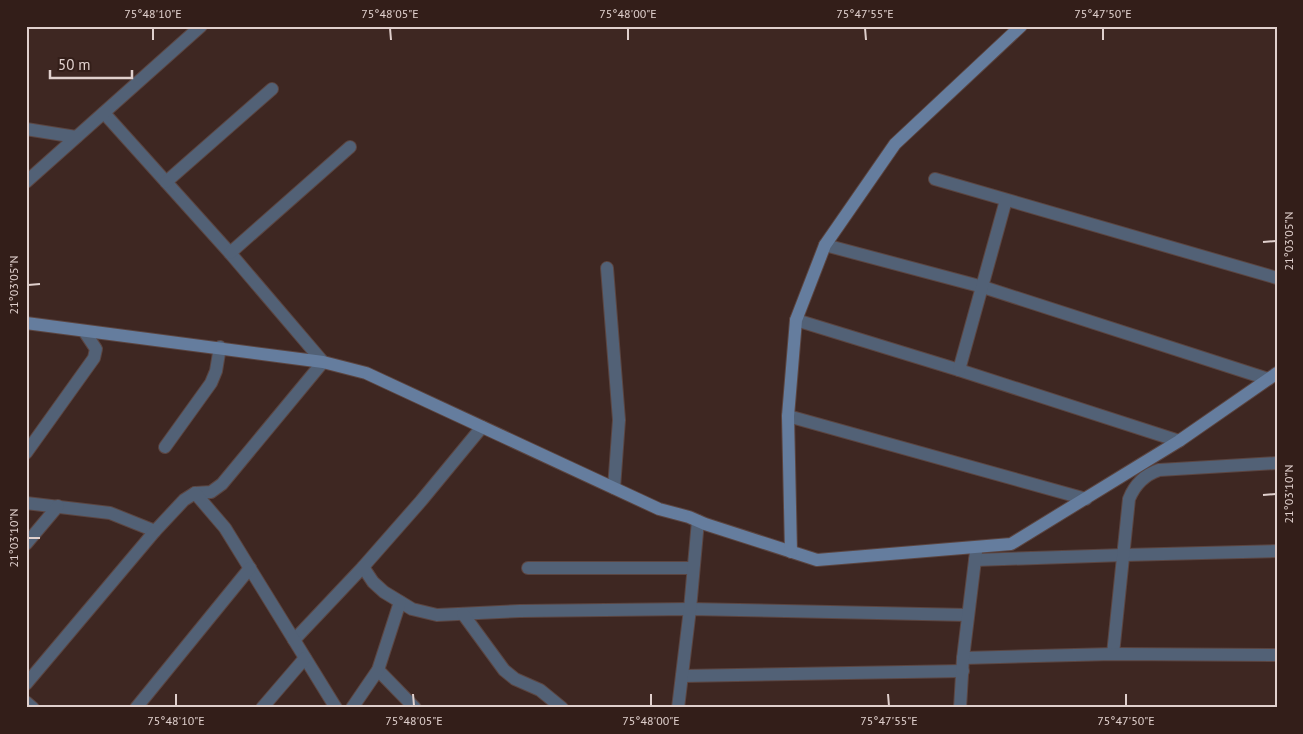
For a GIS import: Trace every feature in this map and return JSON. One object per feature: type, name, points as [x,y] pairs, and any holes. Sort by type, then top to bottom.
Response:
[{"type":"street","points":[[26,182],[201,26]]},
{"type":"street","points":[[791,552],[788,416],[796,320],[825,245],[895,144],[1021,26]]},
{"type":"street","points":[[166,182],[272,88]]},
{"type":"street","points":[[104,113],[230,252],[323,362]]},
{"type":"street","points":[[26,128],[76,137]]},
{"type":"street","points":[[230,252],[350,147]]},
{"type":"street","points":[[935,179],[1277,278]]},
{"type":"street","points":[[959,370],[1006,200]]},
{"type":"street","points":[[825,245],[982,287],[1272,376]]},
{"type":"street","points":[[607,268],[620,420],[614,488]]},
{"type":"street","points":[[796,320],[1179,441]]},
{"type":"street","points":[[26,323],[323,362],[366,373],[659,509],[689,517],[817,560],[1011,544],[1179,441],[1272,376]]},
{"type":"street","points":[[26,453],[94,358],[96,349],[84,331]]},
{"type":"street","points":[[165,447],[211,383],[216,371],[220,347]]},
{"type":"street","points":[[26,684],[155,531],[184,500],[195,493],[211,492],[222,484],[323,362]]},
{"type":"street","points":[[788,416],[1086,499]]},
{"type":"street","points":[[294,640],[421,502],[482,427]]},
{"type":"street","points":[[1113,654],[1129,499],[1136,485],[1159,470],[1277,463]]},
{"type":"street","points":[[195,493],[224,528],[336,708]]},
{"type":"street","points":[[26,503],[110,513],[155,531]]},
{"type":"street","points":[[26,544],[58,506]]},
{"type":"street","points":[[678,708],[698,521]]},
{"type":"street","points":[[960,708],[976,547]]},
{"type":"street","points":[[975,560],[1124,554],[1277,551]]},
{"type":"street","points":[[363,567],[378,587],[412,609],[429,614],[690,609],[968,615]]},
{"type":"street","points":[[136,708],[250,568]]},
{"type":"street","points":[[528,568],[693,568]]},
{"type":"street","points":[[352,708],[378,670],[400,602]]},
{"type":"street","points":[[462,614],[510,675],[540,690],[562,708]]},
{"type":"street","points":[[682,676],[963,664],[1113,654],[1277,655]]},
{"type":"street","points":[[262,708],[305,658]]},
{"type":"street","points":[[378,670],[415,708]]},
{"type":"street","points":[[26,702],[33,708]]}]
